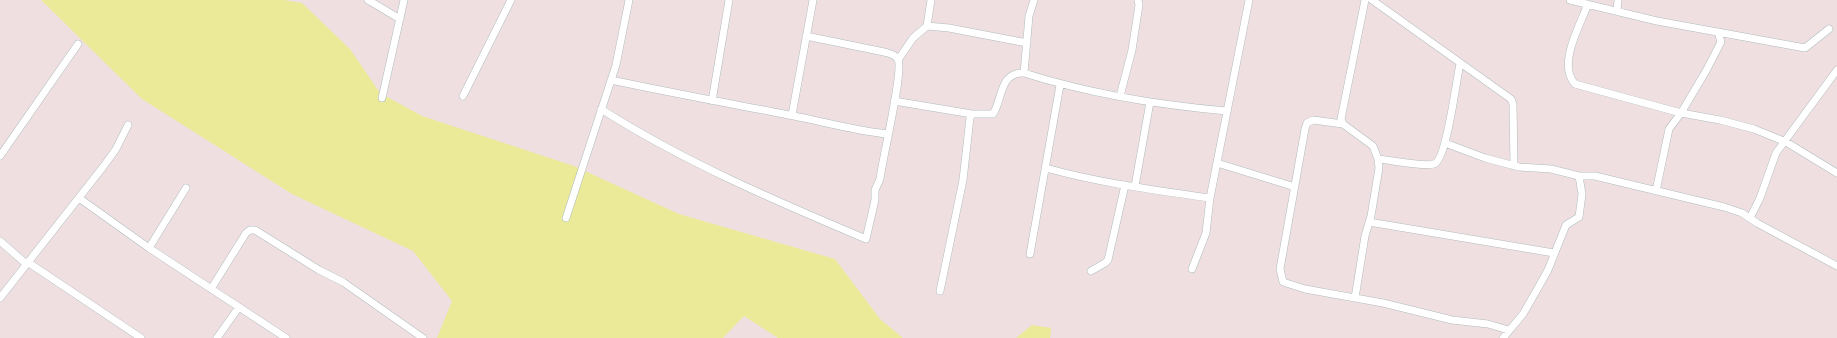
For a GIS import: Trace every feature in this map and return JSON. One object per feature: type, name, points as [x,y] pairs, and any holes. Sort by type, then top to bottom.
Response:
[{"type":"street","points":[[368,0],[400,19]]},
{"type":"street","points":[[382,98],[404,0]]},
{"type":"street","points":[[463,96],[511,0]]},
{"type":"street","points":[[566,218],[600,109],[616,65],[629,0]]},
{"type":"street","points":[[712,101],[729,0]]},
{"type":"street","points":[[792,115],[814,0]]},
{"type":"street","points":[[600,109],[661,145],[748,188],[866,239],[894,101],[899,71],[898,60],[913,38],[927,26],[931,0]]},
{"type":"street","points":[[1024,73],[1029,16],[1034,0]]},
{"type":"street","points":[[1192,269],[1206,233],[1210,198],[1248,0]]},
{"type":"street","points":[[1343,124],[1341,119],[1365,0]]},
{"type":"street","points":[[1372,0],[1460,64],[1505,94],[1513,104],[1514,166]]},
{"type":"street","points":[[1570,0],[1617,10],[1656,21],[1805,48],[1830,29]]},
{"type":"street","points":[[1617,10],[1618,0]]},
{"type":"street","points":[[1120,96],[1132,50],[1140,2]]},
{"type":"street","points":[[1588,4],[1570,50],[1567,70],[1570,78],[1575,84],[1681,113],[1720,120],[1747,127],[1786,142],[1837,173]]},
{"type":"street","points":[[927,26],[949,28],[1027,43]]},
{"type":"street","points":[[1656,191],[1669,129],[1681,113],[1721,42],[1718,32]]},
{"type":"street","points":[[806,36],[884,52],[893,55],[898,60]]},
{"type":"street","points":[[0,156],[78,44]]},
{"type":"street","points":[[1378,159],[1435,164],[1439,160],[1446,143],[1460,64]]},
{"type":"street","points":[[1750,218],[1760,198],[1776,153],[1835,78],[1837,70]]},
{"type":"street","points":[[894,101],[972,114],[993,114],[1004,83],[1008,78],[1018,73],[1024,73],[1060,84],[1150,102],[1227,111]]},
{"type":"street","points":[[611,80],[712,101],[792,115],[864,131],[888,134]]},
{"type":"street","points":[[1030,254],[1060,84]]},
{"type":"street","points":[[1135,186],[1150,102]]},
{"type":"street","points":[[940,291],[963,180],[970,118],[972,114]]},
{"type":"street","points":[[1355,298],[1378,168],[1378,159],[1373,146],[1343,124],[1313,120],[1307,123],[1305,129],[1282,257],[1281,279],[1283,282],[1305,290],[1390,304],[1452,320],[1488,324],[1508,330]]},
{"type":"street","points":[[0,298],[29,263],[116,149],[128,125]]},
{"type":"street","points":[[1446,143],[1485,158],[1514,166],[1536,169],[1551,169],[1579,176],[1595,176],[1724,207],[1742,213],[1837,266]]},
{"type":"street","points":[[1217,163],[1295,187]]},
{"type":"street","points":[[1046,168],[1125,185],[1210,198]]},
{"type":"street","points":[[1503,338],[1508,330],[1523,314],[1548,270],[1566,225],[1579,217],[1581,213],[1582,194],[1579,176]]},
{"type":"street","points":[[1091,271],[1108,260],[1125,185]]},
{"type":"street","points":[[148,248],[186,188]]},
{"type":"street","points":[[79,198],[148,248],[286,338]]},
{"type":"street","points":[[1369,222],[1554,253]]},
{"type":"street","points":[[211,288],[246,233],[250,230],[254,230],[319,270],[343,282],[423,338]]},
{"type":"street","points":[[0,241],[20,259],[29,263],[141,338]]},
{"type":"street","points":[[217,338],[239,307]]},
{"type":"shaded area","points":[[41,0],[284,0],[302,3],[350,49],[380,93],[422,116],[574,166],[679,214],[835,259],[880,319],[903,338],[778,338],[744,316],[723,338],[437,338],[452,301],[413,251],[292,194],[142,99]]},
{"type":"shaded area","points":[[1032,325],[1051,328],[1050,338],[1016,338]]}]
